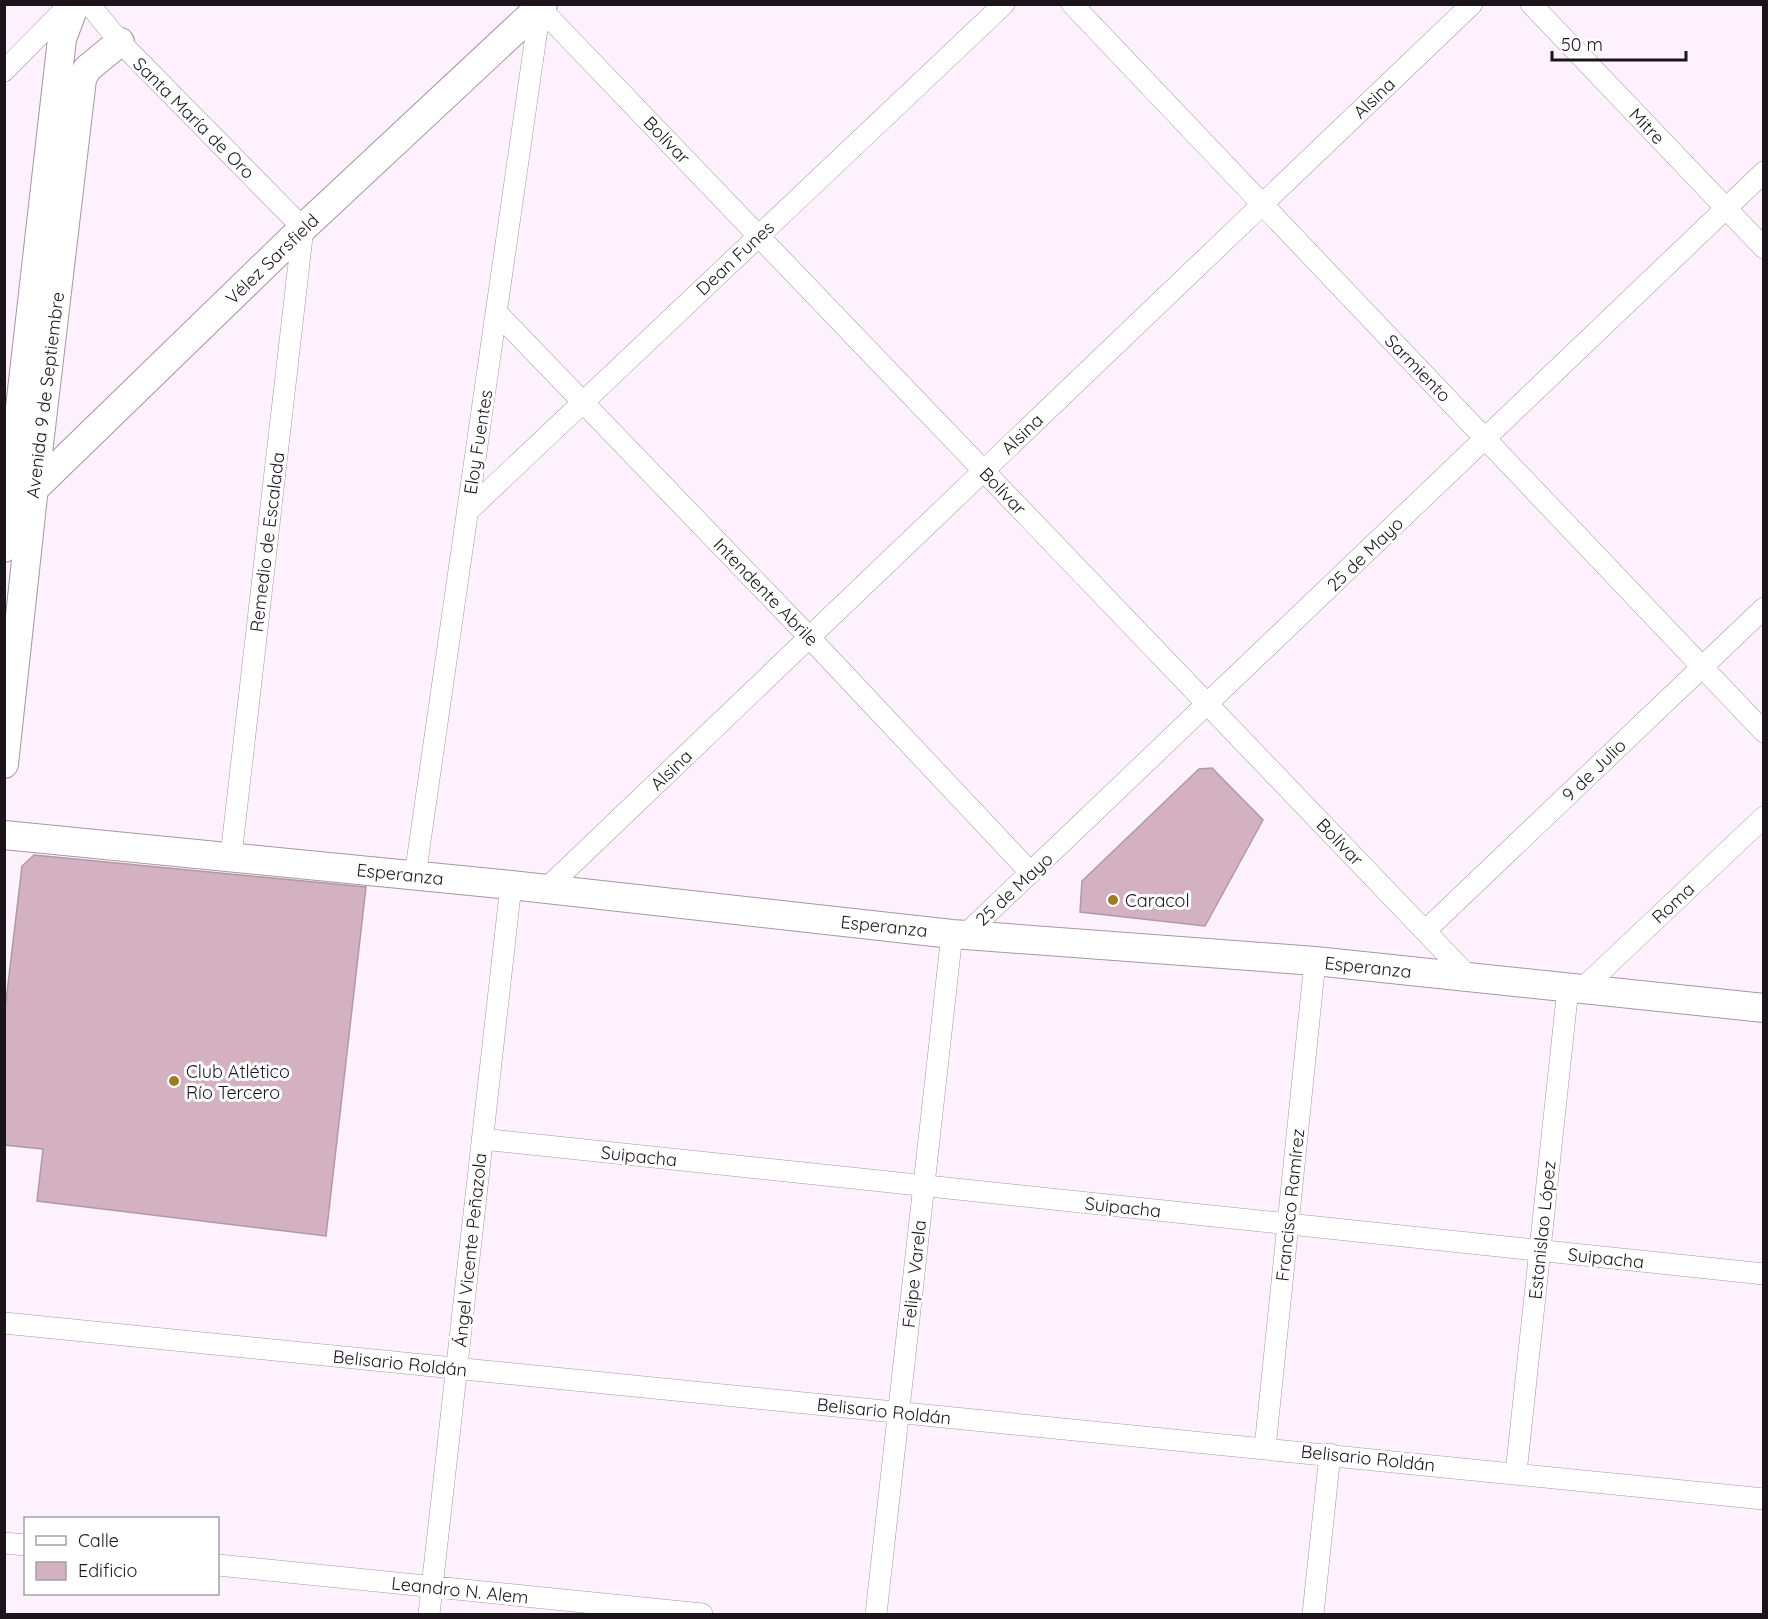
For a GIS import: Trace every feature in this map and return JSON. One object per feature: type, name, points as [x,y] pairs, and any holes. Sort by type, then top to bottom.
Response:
[{"type":"main road","name":"Avenida 9 de Septiembre","points":[[4,548],[12,388],[62,39],[75,4]]},
{"type":"main road","name":"Vélez Sarsfield","points":[[6,516],[303,228],[540,6]]},
{"type":"main road","name":"Avenida 9 de Septiembre","points":[[4,764],[82,80],[87,69],[120,42]]},
{"type":"main road","points":[[12,388],[42,420]]},
{"type":"main road","name":"Esperanza","points":[[4,835],[511,885],[959,934],[1315,962],[1764,1008]]},
{"type":"street","points":[[4,71],[70,4]]},
{"type":"street","name":"Santa María de Oro","points":[[89,4],[120,42],[303,228]]},
{"type":"street","name":"Dean Funes","points":[[467,512],[1004,4]]},
{"type":"street","name":"Sarmiento","points":[[1072,4],[1764,732]]},
{"type":"street","name":"Alsina","points":[[546,889],[1472,4]]},
{"type":"street","name":"Mitre","points":[[1530,4],[1764,248]]},
{"type":"street","name":"Bolívar","points":[[540,6],[1470,978]]},
{"type":"street","name":"Eloy Fuentes","points":[[415,876],[498,314],[540,6]]},
{"type":"street","name":"25 de Mayo","points":[[959,934],[1031,873],[1764,172]]},
{"type":"street","name":"Remedio de Escalada","points":[[231,856],[303,228]]},
{"type":"street","name":"Intendente Abrile","points":[[498,314],[810,638],[1031,873]]},
{"type":"street","name":"9 de Julio","points":[[1425,931],[1764,608]]},
{"type":"street","name":"Roma","points":[[1575,988],[1764,817]]},
{"type":"street","name":"Ángel Vicente Peñazola","points":[[429,1614],[511,885]]},
{"type":"street","name":"Felipe Varela","points":[[876,1614],[924,1186],[959,934]]},
{"type":"street","name":"Francisco Ramírez","points":[[1265,1448],[1315,962]]},
{"type":"street","name":"Estanislao López","points":[[1516,1473],[1540,1251],[1575,988]]},
{"type":"street","name":"Suipacha","points":[[482,1139],[1764,1274]]},
{"type":"street","name":"Belisario Roldán","points":[[4,1323],[1764,1499]]},
{"type":"street","points":[[1313,1614],[1330,1454]]},
{"type":"street","points":[[4,1543],[24,1545]]},
{"type":"street","name":"Leandro N. Alem","points":[[219,1565],[702,1614]]},
{"type":"building","points":[[1212,768],[1263,820],[1205,926],[1080,912],[1082,881],[1199,769]]},
{"type":"building","name":"Club Atlético Río Tercero","points":[[34,855],[366,887],[326,1236],[37,1201],[43,1149],[4,1145],[4,1018],[22,866]]},
{"type":"place","name":"Caracol","points":[[1113,900]]},
{"type":"place","name":"Club Atlético Río Tercero","points":[[174,1081]]}]
